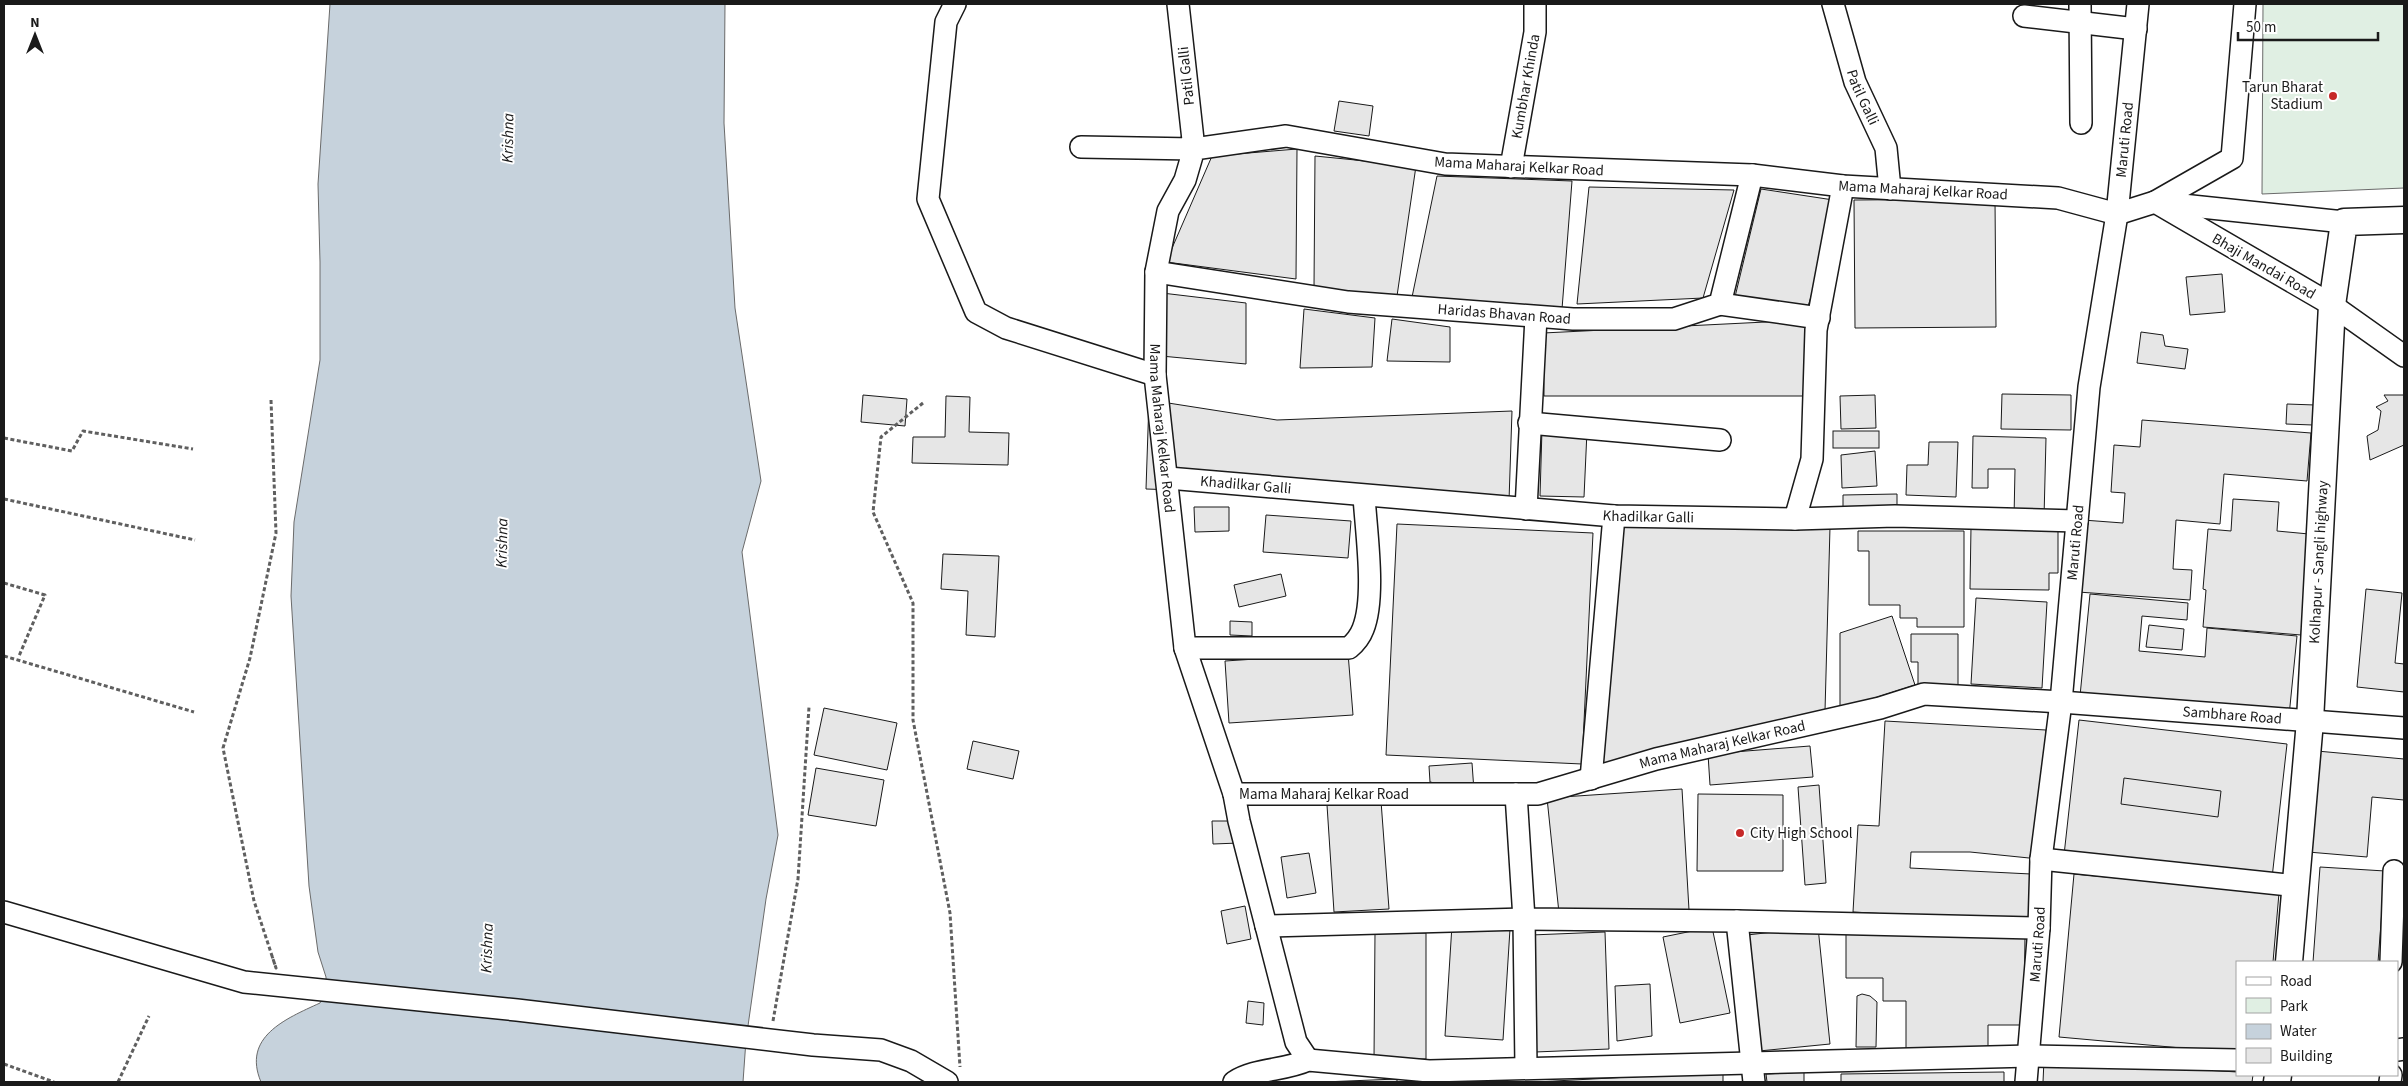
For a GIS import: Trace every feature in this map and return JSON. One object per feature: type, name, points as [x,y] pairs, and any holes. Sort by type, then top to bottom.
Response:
[{"type":"main road","points":[[2344,222],[2404,220]]},
{"type":"main road","name":"Kolhapur - Sangli highway","points":[[2289,961],[2310,720],[2332,305],[2344,222]]},
{"type":"street","points":[[955,4],[946,22],[928,200],[976,312],[1006,328],[1155,375]]},
{"type":"street","name":"Patil Galli","points":[[1178,4],[1194,148]]},
{"type":"street","name":"Kumbhar Khinda","points":[[1511,168],[1536,32],[1535,4]]},
{"type":"street","name":"Patil Galli","points":[[1833,4],[1855,82],[1886,148],[1890,189]]},
{"type":"street","name":"Maruti Road","points":[[2026,1082],[2030,1056],[2039,928],[2041,859],[2061,702],[2089,388],[2117,214],[2138,4]]},
{"type":"street","points":[[2117,214],[2155,202],[2232,158],[2245,4]]},
{"type":"street","points":[[2080,13],[2081,123]]},
{"type":"street","points":[[2024,16],[2080,13],[2136,29]]},
{"type":"street","name":"Mama Maharaj Kelkar Road","points":[[2061,702],[1924,694],[1880,708],[1656,759],[1546,792],[1516,794],[1234,794],[1185,648],[1169,518],[1168,478],[1155,375],[1156,272],[1168,211],[1185,180],[1194,148],[1286,136],[1445,164],[1511,168],[1752,175],[1843,186],[2058,198],[2117,214]]},
{"type":"street","points":[[1081,147],[1194,148]]},
{"type":"street","points":[[1752,175],[1720,304],[1818,318]]},
{"type":"street","points":[[1795,519],[1812,459],[1818,318],[1843,186]]},
{"type":"street","points":[[2155,202],[2344,222]]},
{"type":"street","name":"Bhaji Mandai Road","points":[[2155,202],[2332,305],[2404,356]]},
{"type":"street","name":"Haridas Bhavan Road","points":[[1156,272],[1348,302],[1536,317],[1674,319],[1720,304]]},
{"type":"street","points":[[1526,509],[1536,317]]},
{"type":"street","points":[[1529,423],[1720,440]]},
{"type":"street","name":"Khadilkar Galli","points":[[1168,478],[1614,516],[1795,519],[1895,516],[2077,521]]},
{"type":"street","points":[[1185,648],[1349,648],[1354,644],[1364,628],[1369,597],[1364,496]]},
{"type":"street","points":[[1591,779],[1614,516]]},
{"type":"street","name":"Sambhare Road","points":[[2061,702],[2404,728]]},
{"type":"street","points":[[1234,794],[1239,821],[1296,1042],[1308,1060]]},
{"type":"street","points":[[1516,794],[1524,919],[1526,1067]]},
{"type":"street","points":[[2041,859],[2297,886]]},
{"type":"street","points":[[2391,961],[2394,871]]},
{"type":"street","points":[[4,912],[244,982],[507,1009],[813,1045],[881,1050],[954,1079]]},
{"type":"street","points":[[1266,926],[1524,919],[1736,921],[2039,928]]},
{"type":"street","points":[[1736,921],[1752,1073]]},
{"type":"street","points":[[1234,1082],[1246,1074],[1292,1067],[1308,1060],[1429,1077],[1526,1067],[1752,1073],[2030,1056],[2236,1060]]},
{"type":"path","points":[[271,400],[276,534],[250,658],[223,748],[254,901],[276,968],[271,953]]},
{"type":"path","points":[[923,403],[880,437],[873,512],[914,603],[914,720],[950,914],[954,1079]]},
{"type":"path","points":[[4,438],[72,451],[83,431],[193,449]]},
{"type":"path","points":[[4,499],[195,540]]},
{"type":"path","points":[[4,583],[45,595],[20,656]]},
{"type":"path","points":[[4,656],[194,712]]},
{"type":"path","points":[[772,1027],[798,879],[809,707]]},
{"type":"path","points":[[118,1082],[149,1016]]},
{"type":"path","points":[[4,1064],[54,1082]]},
{"type":"green space","name":"Tarun Bharat Stadium","points":[[2263,4],[2404,4],[2404,188],[2262,194]]},
{"type":"water","name":"Krishna","points":[[330,4],[725,4],[724,123],[735,308],[761,481],[742,552],[778,835],[766,899],[746,1040],[743,1082],[261,1082],[257,1066],[257,1053],[262,1041],[281,1023],[320,1003],[326,991],[326,977],[318,952],[309,886],[291,596],[294,522],[320,360],[318,184]]},
{"type":"building","points":[[1339,101],[1373,106],[1369,136],[1334,131]]},
{"type":"building","points":[[1297,149],[1296,279],[1166,262],[1212,156]]},
{"type":"building","points":[[1315,156],[1416,166],[1397,296],[1314,288]]},
{"type":"building","points":[[1437,176],[1572,181],[1562,309],[1411,302]]},
{"type":"building","points":[[1589,187],[1734,190],[1703,298],[1577,304]]},
{"type":"building","points":[[1761,189],[1840,201],[1806,313],[1734,301]]},
{"type":"building","points":[[1995,199],[1996,327],[1855,328],[1854,200]]},
{"type":"building","points":[[2222,274],[2225,312],[2190,315],[2186,277]]},
{"type":"building","points":[[1162,293],[1246,303],[1246,364],[1161,356]]},
{"type":"building","points":[[1304,309],[1375,318],[1372,367],[1300,368]]},
{"type":"building","points":[[1392,319],[1450,327],[1450,362],[1387,361]]},
{"type":"building","points":[[1806,320],[1806,396],[1544,396],[1543,333]]},
{"type":"building","points":[[2141,332],[2163,335],[2165,346],[2188,349],[2185,369],[2137,363]]},
{"type":"building","points":[[2002,394],[2071,395],[2071,430],[2001,429]]},
{"type":"building","points":[[863,395],[907,399],[905,426],[861,422]]},
{"type":"building","points":[[1875,395],[1876,428],[1841,429],[1840,396]]},
{"type":"building","points":[[2384,395],[2404,395],[2404,445],[2370,460],[2367,436],[2378,430],[2381,411],[2376,407],[2388,401]]},
{"type":"building","points":[[946,396],[970,397],[969,432],[1009,433],[1008,465],[912,463],[913,437],[945,437]]},
{"type":"building","points":[[1149,400],[1277,420],[1512,411],[1509,501],[1146,489]]},
{"type":"building","points":[[2287,404],[2315,405],[2313,425],[2286,424]]},
{"type":"building","points":[[2142,420],[2311,433],[2307,481],[2224,474],[2220,524],[2176,520],[2173,569],[2192,570],[2190,600],[2078,592],[2083,520],[2123,523],[2125,493],[2111,492],[2114,445],[2140,447]]},
{"type":"building","points":[[1542,429],[1587,431],[1584,497],[1540,496]]},
{"type":"building","points":[[1833,431],[1879,431],[1879,448],[1833,448]]},
{"type":"building","points":[[1973,436],[2046,438],[2044,518],[2014,518],[2015,469],[1988,469],[1988,488],[1972,488]]},
{"type":"building","points":[[1929,442],[1958,442],[1956,497],[1906,495],[1907,465],[1928,465]]},
{"type":"building","points":[[1875,451],[1877,486],[1842,488],[1841,455]]},
{"type":"building","points":[[1897,494],[1897,512],[1843,513],[1843,495]]},
{"type":"building","points":[[2233,499],[2279,502],[2277,531],[2309,534],[2301,635],[2203,627],[2206,590],[2203,589],[2208,529],[2231,531]]},
{"type":"building","points":[[1194,507],[1229,507],[1229,531],[1195,532]]},
{"type":"building","points":[[1266,515],[1351,521],[1348,558],[1263,552]]},
{"type":"building","points":[[1397,524],[1593,533],[1582,764],[1386,755]]},
{"type":"building","points":[[1619,526],[1830,527],[1825,711],[1600,767]]},
{"type":"building","points":[[1971,527],[2058,528],[2058,573],[2049,573],[2049,590],[1970,589]]},
{"type":"building","points":[[1858,531],[1964,531],[1964,627],[1917,627],[1917,618],[1900,618],[1900,605],[1869,605],[1869,551],[1858,551]]},
{"type":"building","points":[[943,554],[999,556],[995,637],[966,635],[968,591],[941,589]]},
{"type":"building","points":[[1281,574],[1286,596],[1239,607],[1234,585]]},
{"type":"building","points":[[2366,589],[2402,593],[2395,663],[2404,664],[2404,692],[2357,687]]},
{"type":"building","points":[[2090,594],[2188,603],[2187,620],[2142,616],[2139,651],[2205,657],[2207,628],[2297,636],[2289,716],[2080,696]]},
{"type":"building","points":[[1976,598],[2047,602],[2042,688],[1971,684]]},
{"type":"building","points":[[1892,616],[1915,685],[1840,709],[1840,633]]},
{"type":"building","points":[[1230,621],[1252,622],[1252,636],[1230,635]]},
{"type":"building","points":[[2149,625],[2184,629],[2182,650],[2146,647]]},
{"type":"building","points":[[1911,634],[1958,634],[1958,692],[1918,693],[1918,662],[1911,662]]},
{"type":"building","points":[[1348,653],[1353,715],[1229,723],[1225,661]]},
{"type":"building","points":[[824,708],[897,723],[887,770],[814,755]]},
{"type":"building","points":[[2079,720],[2287,744],[2272,878],[2064,855]]},
{"type":"building","points":[[1885,721],[2046,730],[2039,859],[1970,852],[1911,852],[1910,868],[2031,874],[2028,922],[1853,912],[1858,825],[1879,826]]},
{"type":"building","points":[[973,741],[1019,751],[1013,779],[967,769]]},
{"type":"building","points":[[1810,746],[1813,777],[1710,785],[1708,754]]},
{"type":"building","points":[[2317,751],[2404,759],[2404,800],[2372,797],[2367,857],[2308,852]]},
{"type":"building","points":[[1472,763],[1474,791],[1430,782],[1429,766]]},
{"type":"building","points":[[816,768],[884,780],[876,826],[808,815]]},
{"type":"building","points":[[2124,778],[2221,791],[2218,817],[2121,804]]},
{"type":"building","points":[[1819,785],[1826,883],[1805,885],[1798,787]]},
{"type":"building","points":[[1682,789],[1689,910],[1559,913],[1547,798]]},
{"type":"building","name":"City High School","points":[[1698,794],[1783,795],[1783,871],[1697,871]]},
{"type":"building","points":[[1381,801],[1389,909],[1334,912],[1327,805]]},
{"type":"building","points":[[1212,821],[1239,821],[1239,843],[1213,844]]},
{"type":"building","points":[[1309,853],[1316,893],[1287,898],[1281,857]]},
{"type":"building","points":[[2320,867],[2385,871],[2378,961],[2313,961]]},
{"type":"building","points":[[2074,874],[2279,893],[2273,961],[2236,961],[2236,1053],[2059,1037]]},
{"type":"building","points":[[1245,906],[1251,939],[1227,944],[1221,911]]},
{"type":"building","points":[[1452,925],[1510,929],[1503,1040],[1445,1036]]},
{"type":"building","points":[[1712,927],[1730,1013],[1680,1023],[1663,937]]},
{"type":"building","points":[[1818,927],[1830,1044],[1759,1051],[1747,935]]},
{"type":"building","points":[[1846,931],[2025,933],[2024,1025],[1988,1025],[1988,1053],[1906,1052],[1906,1001],[1883,1001],[1883,978],[1846,978]]},
{"type":"building","points":[[1375,932],[1426,933],[1426,1059],[1374,1059]]},
{"type":"building","points":[[1605,932],[1609,1049],[1535,1052],[1531,935]]},
{"type":"building","points":[[1650,984],[1652,1036],[1617,1041],[1615,986]]},
{"type":"building","points":[[1862,994],[1870,996],[1877,1002],[1876,1047],[1856,1047],[1857,996]]},
{"type":"building","points":[[1248,1001],[1264,1003],[1263,1025],[1246,1023]]},
{"type":"building","points":[[2044,1060],[2236,1072],[2236,1076],[2253,1076],[2252,1082],[2043,1082]]},
{"type":"building","points":[[1723,1072],[1723,1082],[1536,1082]]},
{"type":"building","points":[[1804,1072],[1804,1082],[1767,1082],[1766,1074]]},
{"type":"building","points":[[2004,1072],[2004,1082],[1841,1082],[1841,1074]]},
{"type":"building","points":[[1397,1079],[1397,1082],[1323,1082]]},
{"type":"place","name":"Tarun Bharat Stadium","points":[[2333,96]]},
{"type":"place","name":"City High School","points":[[1740,833]]}]
